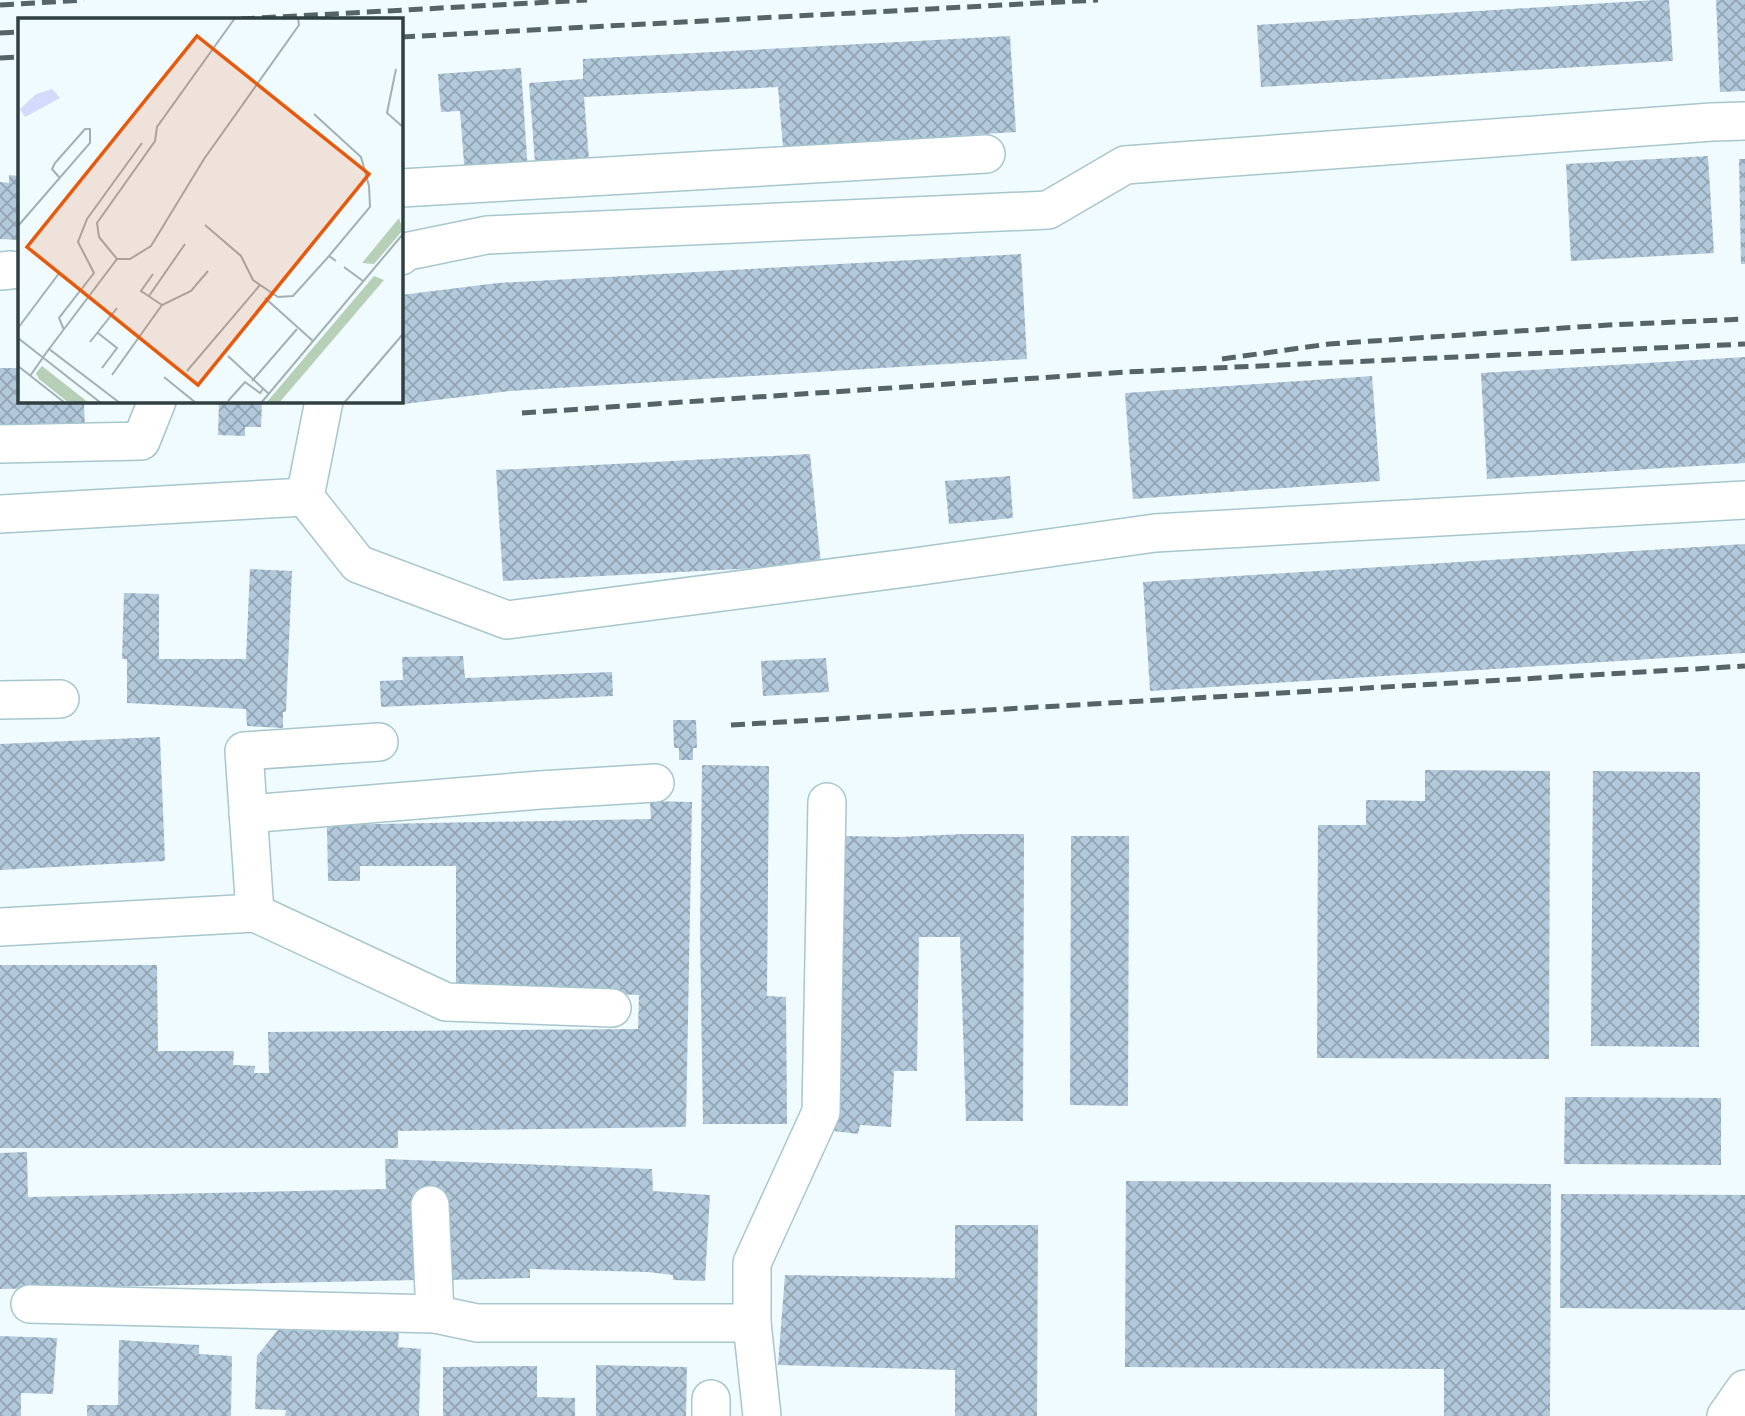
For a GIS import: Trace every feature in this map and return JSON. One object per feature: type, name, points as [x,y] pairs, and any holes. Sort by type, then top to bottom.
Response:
[{"type":"lane","points":[[402,255],[404,252],[487,235],[1048,210],[1125,165],[1745,121]]},
{"type":"lane","points":[[402,188],[986,154]]},
{"type":"lane","points":[[0,444],[141,441],[157,402]]},
{"type":"lane","points":[[324,402],[305,497],[358,564],[507,620],[1155,533],[1745,500]]},
{"type":"lane","points":[[0,514],[305,497]]},
{"type":"lane","points":[[0,701],[60,699]]},
{"type":"lane","points":[[255,913],[244,751],[379,742]]},
{"type":"lane","points":[[248,814],[655,783]]},
{"type":"lane","points":[[762,1416],[752,1322],[752,1263],[821,1112],[827,803]]},
{"type":"lane","points":[[0,927],[255,913],[446,1002],[612,1008]]},
{"type":"lane","points":[[430,1205],[435,1314]]},
{"type":"lane","points":[[30,1304],[435,1314],[477,1323],[752,1322]]},
{"type":"lane","points":[[1726,1416],[1745,1389]]},
{"type":"building","points":[[1669,0],[1673,61],[1261,87],[1257,25]]},
{"type":"building","points":[[1716,0],[1745,0],[1745,91],[1720,92]]},
{"type":"building","points":[[1010,36],[1016,132],[783,147],[778,87],[584,97],[589,159],[535,163],[529,83],[583,79],[583,59]]},
{"type":"building","points":[[521,68],[528,172],[465,176],[460,111],[441,112],[438,74]]},
{"type":"building","points":[[1708,156],[1714,253],[1571,261],[1566,164]]},
{"type":"building","points":[[1739,159],[1745,159],[1745,264],[1741,264]]},
{"type":"building","points":[[9,175],[18,176],[18,240],[0,239],[0,182],[9,183]]},
{"type":"building","points":[[1021,254],[1027,359],[510,391],[404,404],[402,295],[498,283]]},
{"type":"building","points":[[1745,357],[1745,463],[1487,479],[1481,373]]},
{"type":"building","points":[[0,368],[18,368],[18,402],[84,402],[85,431],[0,432]]},
{"type":"building","points":[[1372,376],[1380,481],[1133,499],[1125,393]]},
{"type":"building","points":[[219,402],[262,402],[261,427],[245,427],[245,436],[218,435]]},
{"type":"building","points":[[810,454],[821,565],[503,581],[496,470]]},
{"type":"building","points":[[1010,476],[1013,518],[949,524],[945,481]]},
{"type":"building","points":[[1745,544],[1745,653],[1150,691],[1143,582]]},
{"type":"building","points":[[250,569],[292,571],[283,728],[247,726],[246,709],[127,703],[127,659],[122,659],[124,593],[159,594],[159,659],[246,659]]},
{"type":"building","points":[[463,656],[465,678],[612,672],[613,696],[381,707],[380,681],[403,680],[402,657]]},
{"type":"building","points":[[826,658],[829,692],[763,696],[761,661]]},
{"type":"building","points":[[673,720],[696,720],[697,748],[693,748],[693,760],[679,760],[679,748],[674,748]]},
{"type":"building","points":[[160,737],[165,861],[0,870],[0,744]]},
{"type":"building","points":[[702,765],[769,766],[767,996],[786,997],[787,1124],[703,1124],[700,931]]},
{"type":"building","points":[[1425,770],[1550,771],[1549,1059],[1317,1058],[1318,825],[1366,825],[1366,800],[1425,801]]},
{"type":"building","points":[[1593,771],[1700,772],[1699,1047],[1591,1046]]},
{"type":"building","points":[[650,801],[692,802],[686,1127],[398,1131],[398,1148],[0,1148],[0,965],[157,965],[158,1051],[234,1051],[233,1065],[255,1066],[254,1073],[269,1073],[268,1032],[638,1029],[639,995],[456,989],[456,866],[360,866],[360,881],[328,881],[327,825],[651,819]]},
{"type":"building","points":[[1024,834],[1023,1121],[966,1121],[960,937],[919,937],[917,1071],[894,1071],[891,1127],[860,1125],[858,1134],[834,1131],[835,1103],[841,1103],[844,836]]},
{"type":"building","points":[[1071,836],[1129,836],[1128,1106],[1070,1105]]},
{"type":"building","points":[[1565,1097],[1721,1098],[1721,1165],[1564,1164]]},
{"type":"building","points":[[27,1152],[28,1197],[386,1189],[385,1159],[652,1169],[653,1191],[710,1195],[705,1281],[673,1280],[673,1275],[648,1272],[530,1269],[530,1278],[446,1280],[440,1193],[416,1193],[419,1280],[0,1289],[0,1153]]},
{"type":"building","points":[[1126,1181],[1551,1184],[1550,1416],[1444,1416],[1444,1369],[1125,1367]]},
{"type":"building","points":[[1561,1194],[1745,1195],[1745,1310],[1560,1308]]},
{"type":"building","points":[[955,1225],[1038,1225],[1037,1416],[955,1416],[955,1370],[778,1365],[785,1275],[955,1278]]},
{"type":"building","points":[[278,1330],[399,1332],[398,1347],[421,1349],[419,1416],[285,1416],[286,1410],[255,1409],[257,1356]]},
{"type":"building","points":[[0,1336],[57,1338],[53,1394],[21,1393],[21,1416],[0,1416]]},
{"type":"building","points":[[119,1340],[199,1345],[199,1354],[232,1356],[231,1416],[87,1416],[87,1405],[118,1405]]},
{"type":"building","points":[[596,1365],[687,1367],[686,1416],[596,1416]]},
{"type":"building","points":[[537,1366],[537,1397],[575,1398],[575,1416],[443,1416],[443,1367]]},
{"type":"railway","points":[[0,5],[84,0]]},
{"type":"railway","points":[[259,18],[587,0]]},
{"type":"railway","points":[[402,37],[1098,0]]},
{"type":"railway","points":[[0,33],[18,32]]},
{"type":"railway","points":[[0,58],[18,57]]},
{"type":"railway","points":[[1222,359],[1329,344],[1608,325],[1745,319]]},
{"type":"railway","points":[[522,413],[1126,372],[1745,344]]},
{"type":"railway","points":[[731,725],[1745,666]]}]
